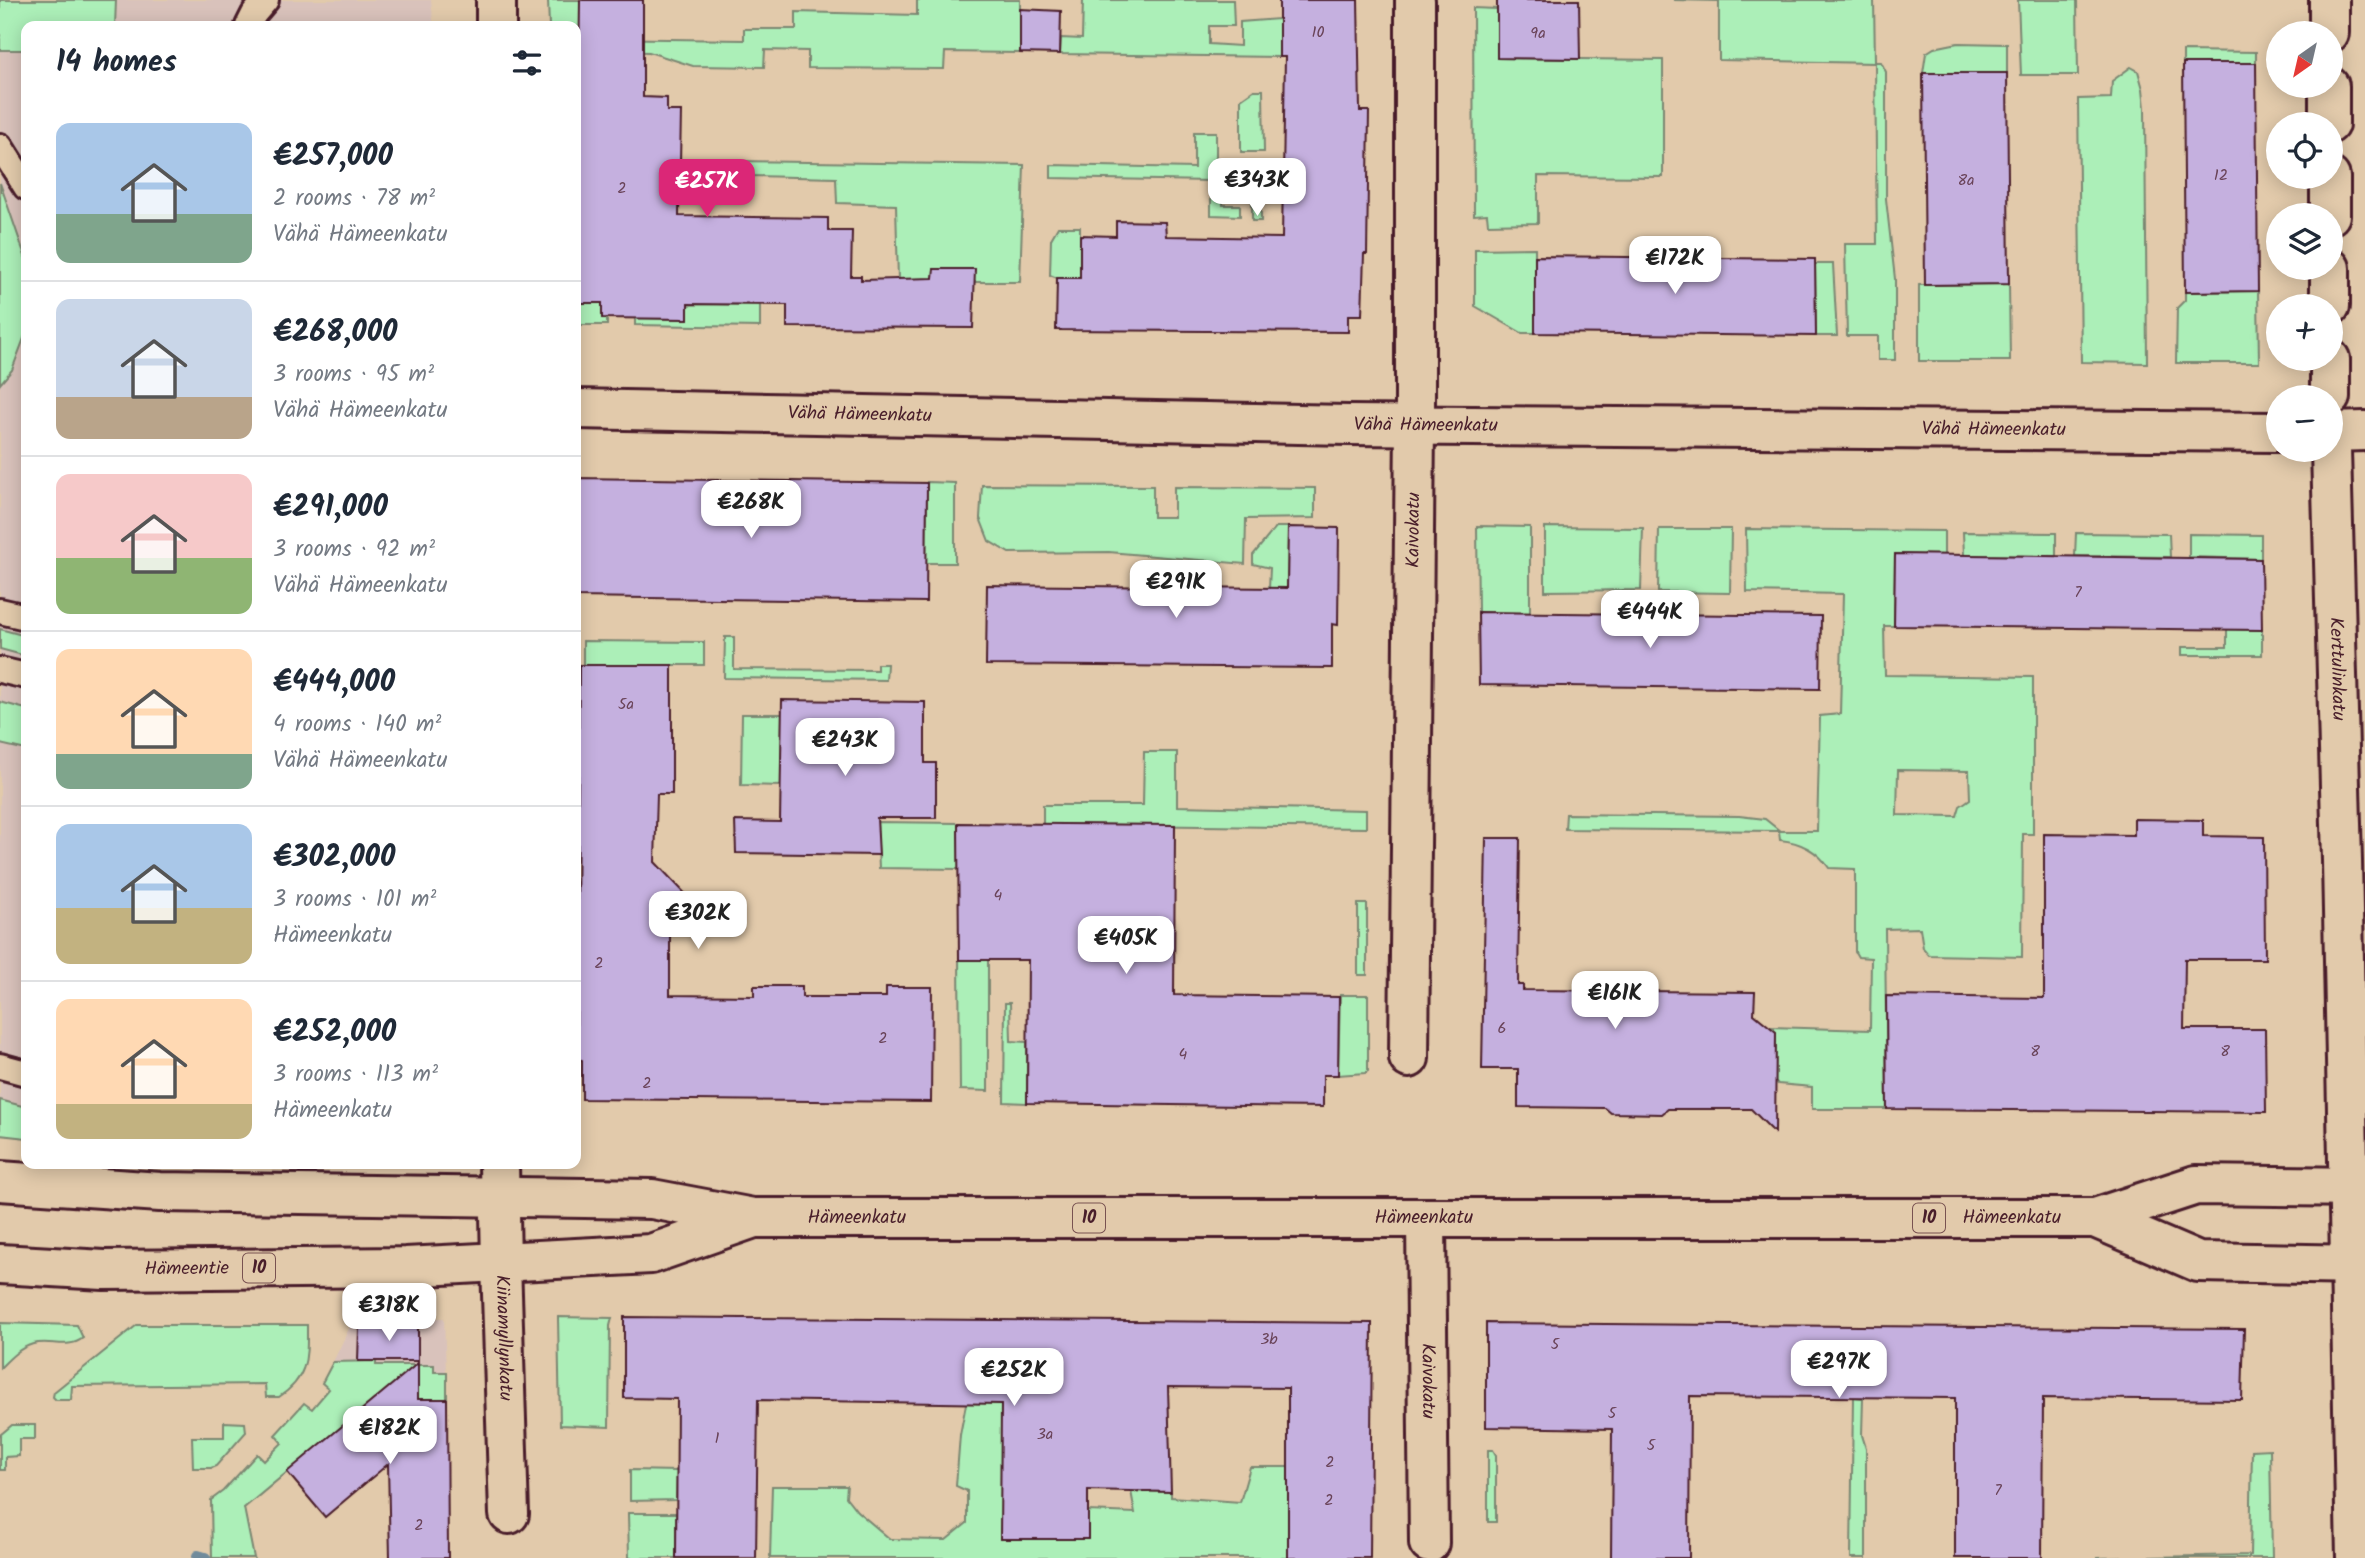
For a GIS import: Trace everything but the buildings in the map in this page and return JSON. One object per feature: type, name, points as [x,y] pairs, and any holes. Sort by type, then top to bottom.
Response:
[{"type":"main road","points":[[496,0],[496,21]]},
{"type":"main road","name":"Kaivokatu","points":[[1409,1058],[1415,425],[1415,0]]},
{"type":"main road","points":[[2329,0],[2329,21]]},
{"type":"main road","name":"Vähä Hämeenkatu","points":[[581,409],[1415,425],[2266,432]]},
{"type":"main road","points":[[2343,432],[2365,431]]},
{"type":"main road","name":"Kerttulinkatu","points":[[2331,462],[2342,861],[2357,1186],[2356,1558]]},
{"type":"main road","name":"Hämeenkatu","points":[[499,1180],[652,1199],[753,1218],[2095,1218],[2196,1185],[2357,1186]]},
{"type":"main road","name":"10","points":[[0,1181],[160,1192],[499,1180]]},
{"type":"main road","name":"Kiinamyllynkatu","points":[[499,1180],[509,1514]]},
{"type":"main road","name":"Hämeenkatu","points":[[502,1263],[651,1254],[753,1218]]},
{"type":"main road","name":"Kaivokatu","points":[[1426,1218],[1429,1543]]},
{"type":"main road","name":"Hämeenkatu","points":[[2095,1218],[2198,1262],[2357,1265]]},
{"type":"main road","name":"Hämeentie","points":[[0,1264],[104,1270],[406,1267],[502,1263]]},
{"type":"lane","points":[[250,21],[266,0]]},
{"type":"lane","points":[[0,146],[21,179]]},
{"type":"lane","points":[[0,611],[21,616]]},
{"type":"lane","points":[[0,670],[21,675]]},
{"type":"lane","points":[[0,1066],[21,1072]]},
{"type":"shaded area","points":[[0,0],[431,0],[433,21],[21,21],[21,1137],[0,1135]]},
{"type":"shaded area","points":[[354,1318],[444,1318],[447,1399],[333,1362]]},
{"type":"green space","points":[[0,0],[116,0],[115,21],[21,21],[21,50],[0,50]]},
{"type":"green space","points":[[548,0],[580,0],[591,38],[744,40],[744,29],[796,29],[796,12],[917,15],[917,0],[1020,0],[1020,53],[945,52],[944,69],[808,68],[808,51],[765,50],[764,67],[693,66],[649,52],[581,50],[581,21],[549,21]]},
{"type":"green space","points":[[1083,0],[1233,0],[1234,26],[1209,26],[1209,44],[1240,46],[1240,22],[1279,19],[1279,57],[1060,54],[1061,38],[1082,39]]},
{"type":"green space","points":[[1674,0],[1874,0],[1875,62],[1881,62],[1886,72],[1886,199],[1895,279],[1895,360],[1878,360],[1878,336],[1847,336],[1845,244],[1877,244],[1875,63],[1719,60],[1719,1]]},
{"type":"green space","points":[[2018,0],[2077,0],[2078,75],[2021,75]]},
{"type":"green space","points":[[1473,8],[1497,9],[1498,58],[1663,60],[1663,177],[1538,176],[1538,223],[1488,224],[1487,214],[1474,215]]},
{"type":"green space","points":[[1958,43],[2007,44],[2007,73],[1923,73],[1926,53],[1934,48]]},
{"type":"green space","points":[[2183,51],[2256,52],[2256,63],[2183,63]]},
{"type":"green space","points":[[2131,67],[2138,71],[2145,108],[2147,363],[2081,362],[2078,99],[2111,98],[2112,81]]},
{"type":"green space","points":[[1254,90],[1263,90],[1264,152],[1241,152],[1241,99]]},
{"type":"green space","points":[[1194,132],[1216,132],[1216,162],[1224,162],[1223,205],[1240,205],[1240,216],[1211,215],[1211,181],[1051,178],[1051,165],[1194,168]]},
{"type":"green space","points":[[732,161],[1024,165],[1020,282],[974,282],[974,269],[934,269],[933,281],[898,280],[896,205],[837,203],[836,178],[749,176],[737,171]]},
{"type":"green space","points":[[1252,162],[1260,162],[1261,221],[1252,221]]},
{"type":"green space","points":[[0,183],[21,244],[21,346],[12,370],[0,384]]},
{"type":"green space","points":[[1058,227],[1080,227],[1080,278],[1057,278],[1050,275],[1051,239]]},
{"type":"green space","points":[[1535,248],[1535,333],[1522,333],[1475,306],[1475,249]]},
{"type":"green space","points":[[1815,264],[1833,264],[1837,336],[1816,336]]},
{"type":"green space","points":[[2009,284],[2010,361],[1919,361],[1919,285]]},
{"type":"green space","points":[[2258,291],[2259,363],[2176,363],[2177,308],[2185,300],[2185,292]]},
{"type":"green space","points":[[581,302],[602,303],[607,325],[581,325]]},
{"type":"green space","points":[[688,304],[760,305],[760,327],[635,325],[635,318],[688,319]]},
{"type":"green space","points":[[927,482],[955,483],[955,563],[926,563]]},
{"type":"green space","points":[[982,485],[1153,486],[1153,517],[1174,517],[1174,487],[1315,488],[1315,518],[1246,519],[1245,564],[1109,552],[1009,553],[989,541],[980,518]]},
{"type":"green space","points":[[1477,526],[1530,527],[1530,613],[1478,612]]},
{"type":"green space","points":[[1276,527],[1288,527],[1287,588],[1269,588],[1270,568],[1253,564],[1253,555]]},
{"type":"green space","points":[[1545,527],[1643,528],[1641,590],[1545,591]]},
{"type":"green space","points":[[1659,529],[1731,529],[1730,593],[1658,592]]},
{"type":"green space","points":[[1746,529],[1944,531],[1944,555],[1895,554],[1894,626],[1884,626],[1885,675],[2033,677],[2033,834],[2023,834],[2022,957],[1929,955],[1923,948],[1920,928],[1885,929],[1887,1109],[1812,1109],[1812,1087],[1778,1084],[1775,1081],[1776,1032],[1770,1027],[1870,1030],[1871,958],[1858,957],[1855,952],[1855,869],[1829,868],[1808,848],[1780,840],[1779,831],[1565,829],[1566,814],[1739,816],[1765,819],[1780,831],[1817,831],[1820,716],[1840,714],[1843,594],[1747,592]],"holes":[[[1898,770],[1969,771],[1970,799],[1960,806],[1957,816],[1897,815]]]},
{"type":"green space","points":[[1963,532],[2056,533],[2056,556],[1964,555]]},
{"type":"green space","points":[[2076,533],[2169,534],[2170,557],[2075,556]]},
{"type":"green space","points":[[2189,534],[2261,535],[2261,559],[2189,557]]},
{"type":"green space","points":[[0,629],[21,635],[21,655],[0,649]]},
{"type":"green space","points":[[2227,629],[2262,630],[2262,655],[2182,655],[2182,647],[2227,647]]},
{"type":"green space","points":[[725,637],[734,637],[734,669],[877,670],[877,664],[887,664],[886,680],[724,678]]},
{"type":"green space","points":[[583,641],[704,642],[704,665],[583,665]]},
{"type":"green space","points":[[0,702],[21,708],[21,749],[0,744]]},
{"type":"green space","points":[[742,714],[782,714],[781,786],[741,785]]},
{"type":"green space","points":[[1144,752],[1177,752],[1177,806],[1366,810],[1366,828],[1043,824],[1043,805],[1143,805]]},
{"type":"green space","points":[[877,822],[958,823],[959,869],[879,868]]},
{"type":"green space","points":[[1358,904],[1367,904],[1367,975],[1358,975]]},
{"type":"green space","points":[[959,952],[988,952],[988,1091],[960,1090]]},
{"type":"green space","points":[[1340,995],[1368,995],[1368,1071],[1365,1073],[1338,1075]]},
{"type":"green space","points":[[1005,1003],[1010,1003],[1011,1041],[1027,1042],[1027,1103],[1004,1102]]},
{"type":"green space","points":[[0,1100],[21,1106],[21,1137],[0,1135]]},
{"type":"green space","points":[[558,1317],[612,1318],[609,1427],[560,1425]]},
{"type":"green space","points":[[0,1323],[77,1325],[83,1338],[65,1344],[39,1343],[28,1346],[0,1368]]},
{"type":"green space","points":[[137,1325],[307,1325],[306,1357],[296,1382],[279,1397],[266,1397],[265,1384],[72,1386],[71,1400],[56,1400],[53,1397],[54,1392]]},
{"type":"green space","points":[[376,1361],[376,1365],[434,1365],[434,1372],[447,1372],[447,1399],[375,1399],[244,1508],[254,1558],[212,1558],[211,1500],[223,1491],[257,1454],[264,1461],[282,1443],[275,1435],[304,1403],[312,1409],[329,1389],[322,1383],[333,1362]]},
{"type":"green space","points":[[966,1382],[1001,1383],[1001,1539],[1087,1539],[1088,1511],[1135,1513],[1131,1491],[1171,1492],[1171,1497],[1240,1502],[1250,1467],[1288,1467],[1288,1558],[770,1558],[772,1486],[847,1486],[846,1497],[857,1511],[890,1539],[946,1540],[967,1523],[967,1491],[956,1486],[960,1435],[966,1404]]},
{"type":"green space","points":[[1853,1397],[1863,1398],[1866,1558],[1851,1558]]},
{"type":"green space","points":[[224,1422],[245,1423],[246,1432],[216,1466],[193,1468],[192,1437],[224,1437]]},
{"type":"green space","points":[[12,1425],[35,1425],[35,1439],[19,1439],[19,1456],[5,1457],[5,1470],[0,1470],[0,1435]]},
{"type":"green space","points":[[2270,1449],[2272,1558],[2097,1558],[2250,1555],[2252,1450]]},
{"type":"green space","points":[[1488,1450],[1493,1450],[1496,1455],[1496,1522],[1488,1522]]},
{"type":"green space","points":[[630,1470],[677,1471],[676,1500],[630,1501]]},
{"type":"green space","points":[[628,1513],[676,1513],[676,1558],[629,1558]]},
{"type":"waterway","points":[[198,1556],[205,1558]]}]
